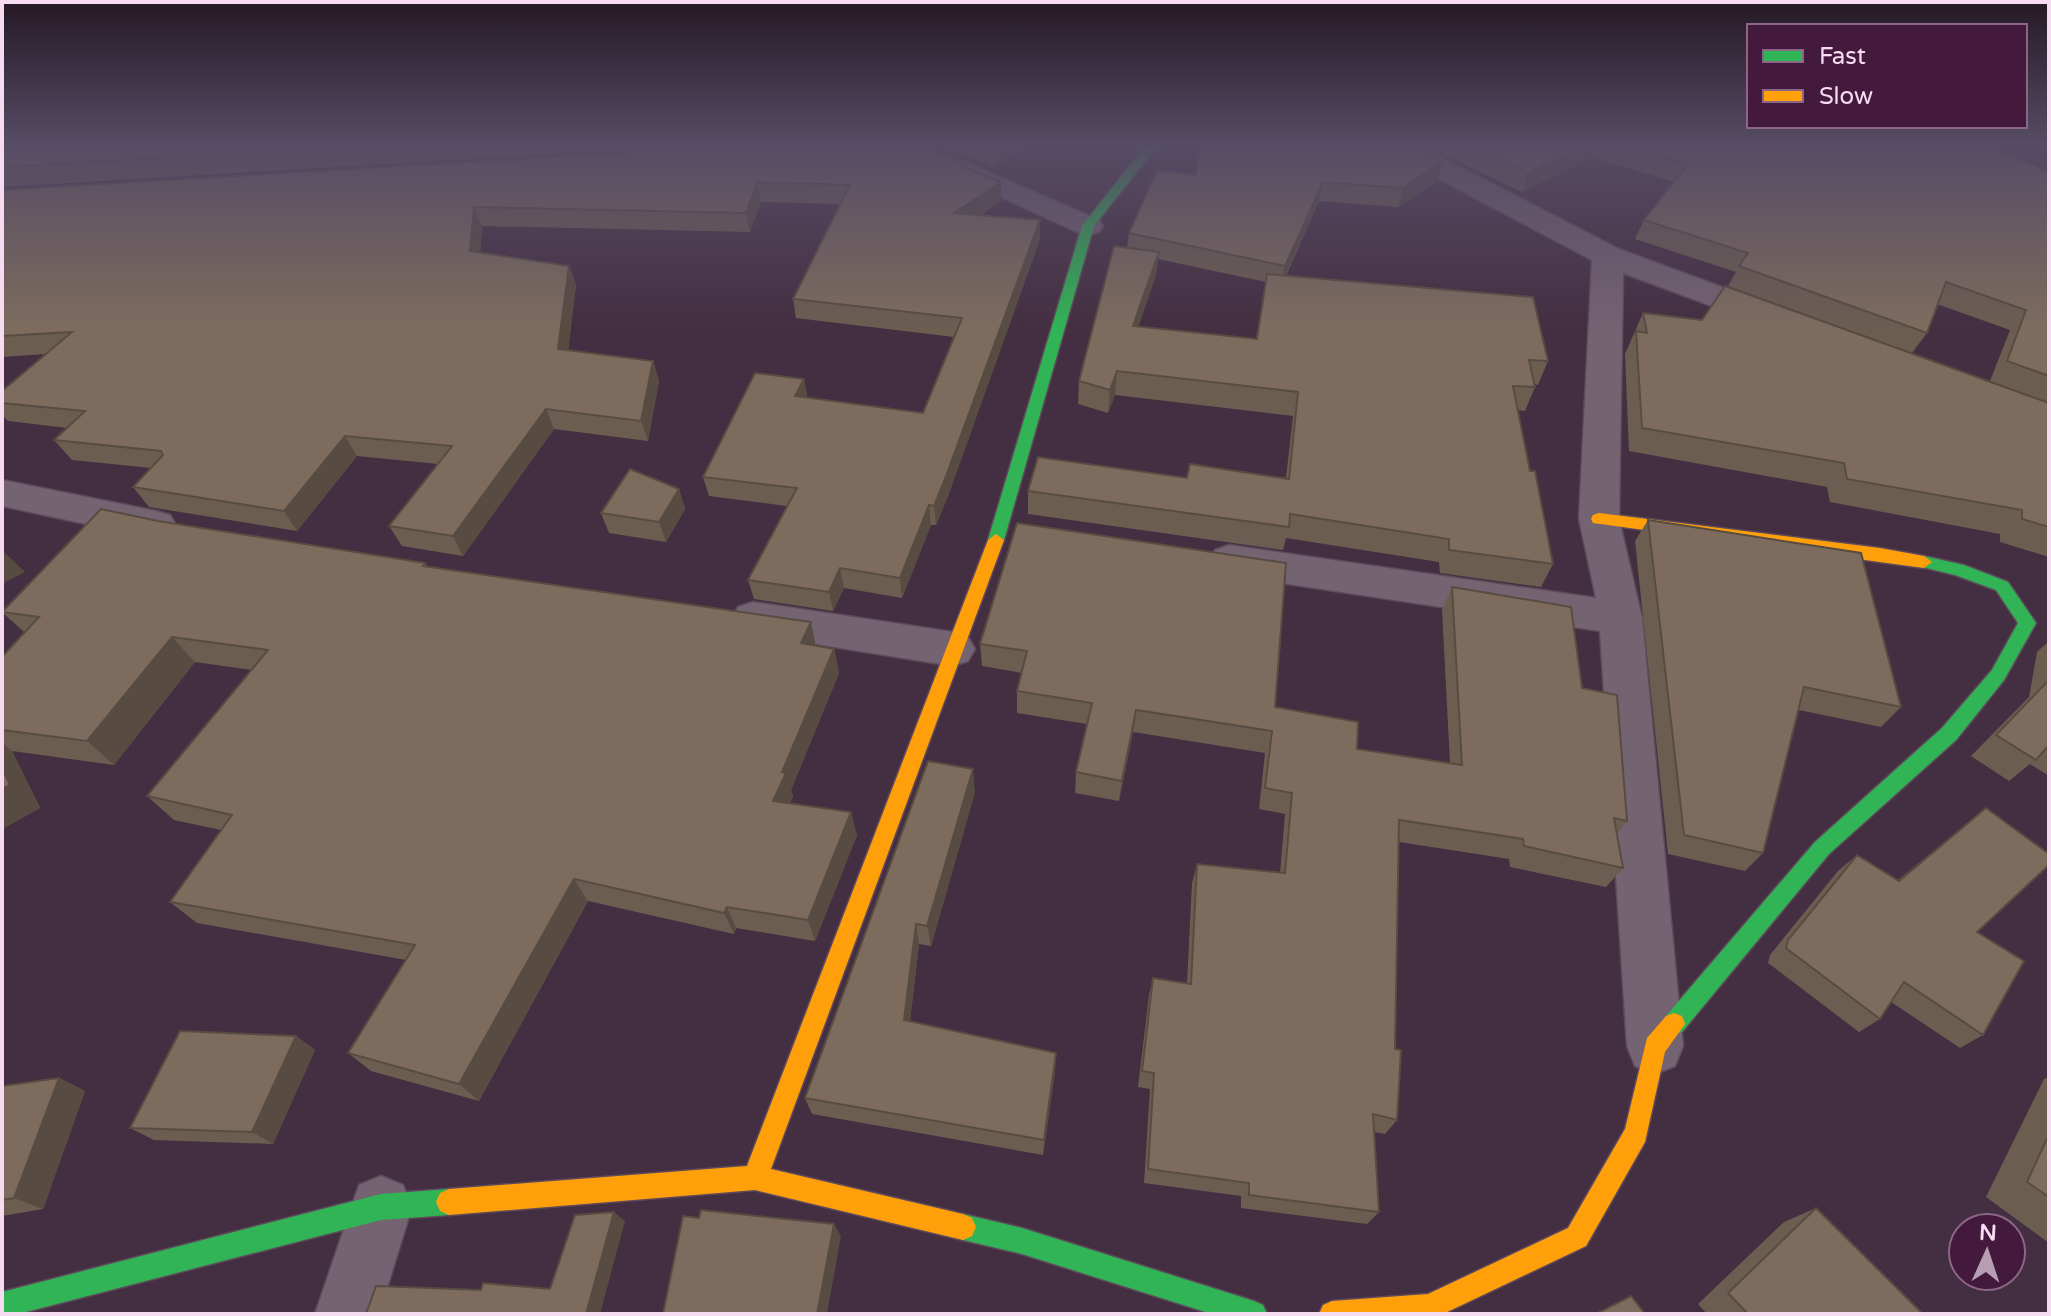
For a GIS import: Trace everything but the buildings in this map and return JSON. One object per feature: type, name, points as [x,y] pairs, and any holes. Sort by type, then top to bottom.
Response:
[{"type":"street","points":[[1046,206],[1088,226]]},
{"type":"street","points":[[755,1178],[953,649],[1016,529],[1088,226],[1103,206]]},
{"type":"street","points":[[1513,206],[1608,256],[1797,327]]},
{"type":"street","points":[[1332,1314],[1429,1307],[1577,1237],[1636,1133],[1655,1046],[1621,618],[1599,519],[1608,256]]},
{"type":"street","points":[[2,493],[196,532]]},
{"type":"street","points":[[1599,519],[1880,554],[1958,569],[2002,586],[2027,623],[1998,675],[1949,734],[1822,848],[1655,1046]]},
{"type":"street","points":[[1187,554],[1621,618]]},
{"type":"street","points":[[716,613],[953,649]]},
{"type":"street","points":[[2,1305],[381,1207],[755,1178],[1022,1241],[1254,1314]]},
{"type":"street","points":[[347,1314],[381,1207]]},
{"type":"traffic: fast","points":[[996,540],[1088,226],[1103,206]]},
{"type":"traffic: fast","points":[[1674,1024],[1822,848],[1949,734],[1998,675],[2027,623],[2002,586],[1958,569],[1924,562]]},
{"type":"traffic: fast","points":[[2,1305],[381,1207],[449,1202]]},
{"type":"traffic: fast","points":[[963,1227],[1022,1241],[1254,1314]]},
{"type":"traffic: slow","points":[[1599,519],[1924,562]]},
{"type":"traffic: slow","points":[[755,1178],[996,540]]},
{"type":"traffic: slow","points":[[1332,1314],[1429,1307],[1577,1237],[1636,1133],[1655,1046],[1674,1024]]},
{"type":"traffic: slow","points":[[449,1202],[755,1178],[963,1227]]}]
